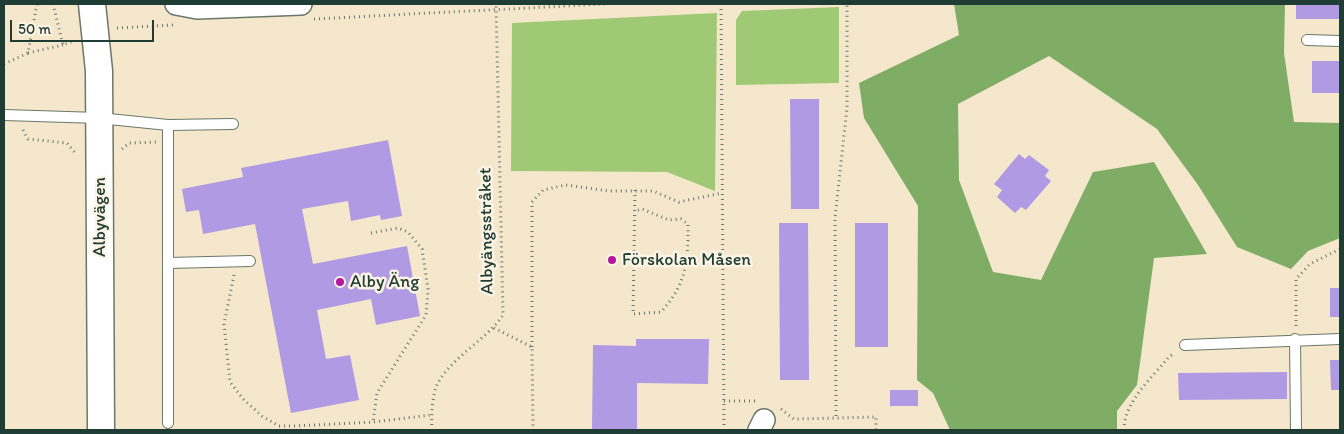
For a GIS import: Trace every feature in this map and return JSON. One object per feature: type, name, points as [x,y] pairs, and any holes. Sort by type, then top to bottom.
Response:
[{"type":"street","name":"Albyvägen","points":[[92,4],[97,35],[99,118],[101,430]]},
{"type":"street","points":[[176,4],[197,8],[301,4]]},
{"type":"lane","points":[[1307,40],[1340,40]]},
{"type":"lane","points":[[8,115],[99,118],[168,125],[233,124]]},
{"type":"lane","points":[[168,125],[168,423]]},
{"type":"lane","points":[[168,263],[250,261]]},
{"type":"lane","points":[[1296,340],[1296,430]]},
{"type":"lane","points":[[1185,345],[1340,340]]},
{"type":"path","points":[[28,53],[37,4]]},
{"type":"path","points":[[53,4],[63,45]]},
{"type":"path","name":"Albyängsstråket","points":[[432,430],[431,415],[438,382],[461,356],[494,328],[503,315],[496,4]]},
{"type":"path","points":[[495,10],[605,4]]},
{"type":"path","points":[[721,4],[724,430]]},
{"type":"path","points":[[836,416],[835,218],[846,108],[847,4]]},
{"type":"path","points":[[4,64],[28,53],[63,45],[78,39]]},
{"type":"path","points":[[8,115],[28,139],[67,143],[76,152],[78,158]]},
{"type":"path","points":[[119,152],[129,143],[168,142]]},
{"type":"path","points":[[533,430],[532,202],[544,190],[558,186],[609,191],[653,191],[679,202],[722,193]]},
{"type":"path","points":[[635,190],[633,314],[661,312],[675,296],[683,279],[688,256],[688,224],[680,218],[669,220],[642,208],[635,211]]},
{"type":"path","points":[[371,233],[398,228],[408,232],[422,249],[428,289],[426,315],[377,393],[373,422]]},
{"type":"path","points":[[1296,340],[1296,279],[1310,264],[1340,249]]},
{"type":"path","points":[[237,262],[224,324],[230,382],[244,400],[278,426],[373,422],[431,415]]},
{"type":"path","points":[[494,328],[532,347]]},
{"type":"path","points":[[1124,430],[1124,416],[1133,402],[1168,358],[1185,345]]},
{"type":"path","points":[[724,400],[765,414],[794,419],[836,416],[876,417],[876,430]]},
{"type":"green space","points":[[954,4],[1285,4],[1284,53],[1294,122],[1340,123],[1340,238],[1308,251],[1291,269],[1237,247],[1198,185],[1157,129],[1049,56],[958,104],[959,180],[993,272],[1041,280],[1093,172],[1154,162],[1207,254],[1154,258],[1137,385],[1117,411],[1117,430],[950,430],[933,393],[917,380],[918,206],[864,118],[859,83],[959,35]]},
{"type":"green space","points":[[839,7],[839,83],[736,85],[736,20],[742,11]]},
{"type":"green space","points":[[717,13],[715,191],[667,172],[511,171],[512,23]]},
{"type":"building","points":[[1296,4],[1340,4],[1340,19],[1296,19]]},
{"type":"building","points":[[1312,61],[1340,61],[1340,93],[1312,93]]},
{"type":"building","points":[[790,99],[819,99],[819,209],[791,209]]},
{"type":"building","name":"Alby Äng","points":[[388,140],[402,216],[381,220],[380,215],[351,221],[348,201],[302,209],[313,264],[407,246],[420,316],[376,325],[371,299],[317,310],[326,359],[350,355],[359,400],[291,413],[255,224],[203,234],[199,210],[186,212],[182,189],[243,177],[241,168]]},
{"type":"building","points":[[1019,154],[1025,159],[1029,155],[1049,170],[1045,176],[1051,181],[1026,210],[1021,207],[1015,213],[997,197],[1002,190],[994,184]]},
{"type":"building","points":[[779,223],[808,223],[809,380],[780,380]]},
{"type":"building","points":[[855,223],[888,223],[888,347],[855,347]]},
{"type":"building","points":[[1330,288],[1340,288],[1340,317],[1330,317]]},
{"type":"building","points":[[636,339],[709,339],[708,384],[637,383],[637,430],[592,430],[593,345],[636,346]]},
{"type":"building","points":[[1330,360],[1340,360],[1340,390],[1331,390]]},
{"type":"building","points":[[1287,372],[1287,399],[1179,400],[1178,373]]},
{"type":"building","points":[[890,390],[918,390],[918,406],[890,406]]},
{"type":"place","name":"Förskolan Måsen","points":[[612,260]]},
{"type":"place","name":"Alby Äng","points":[[340,282]]}]
